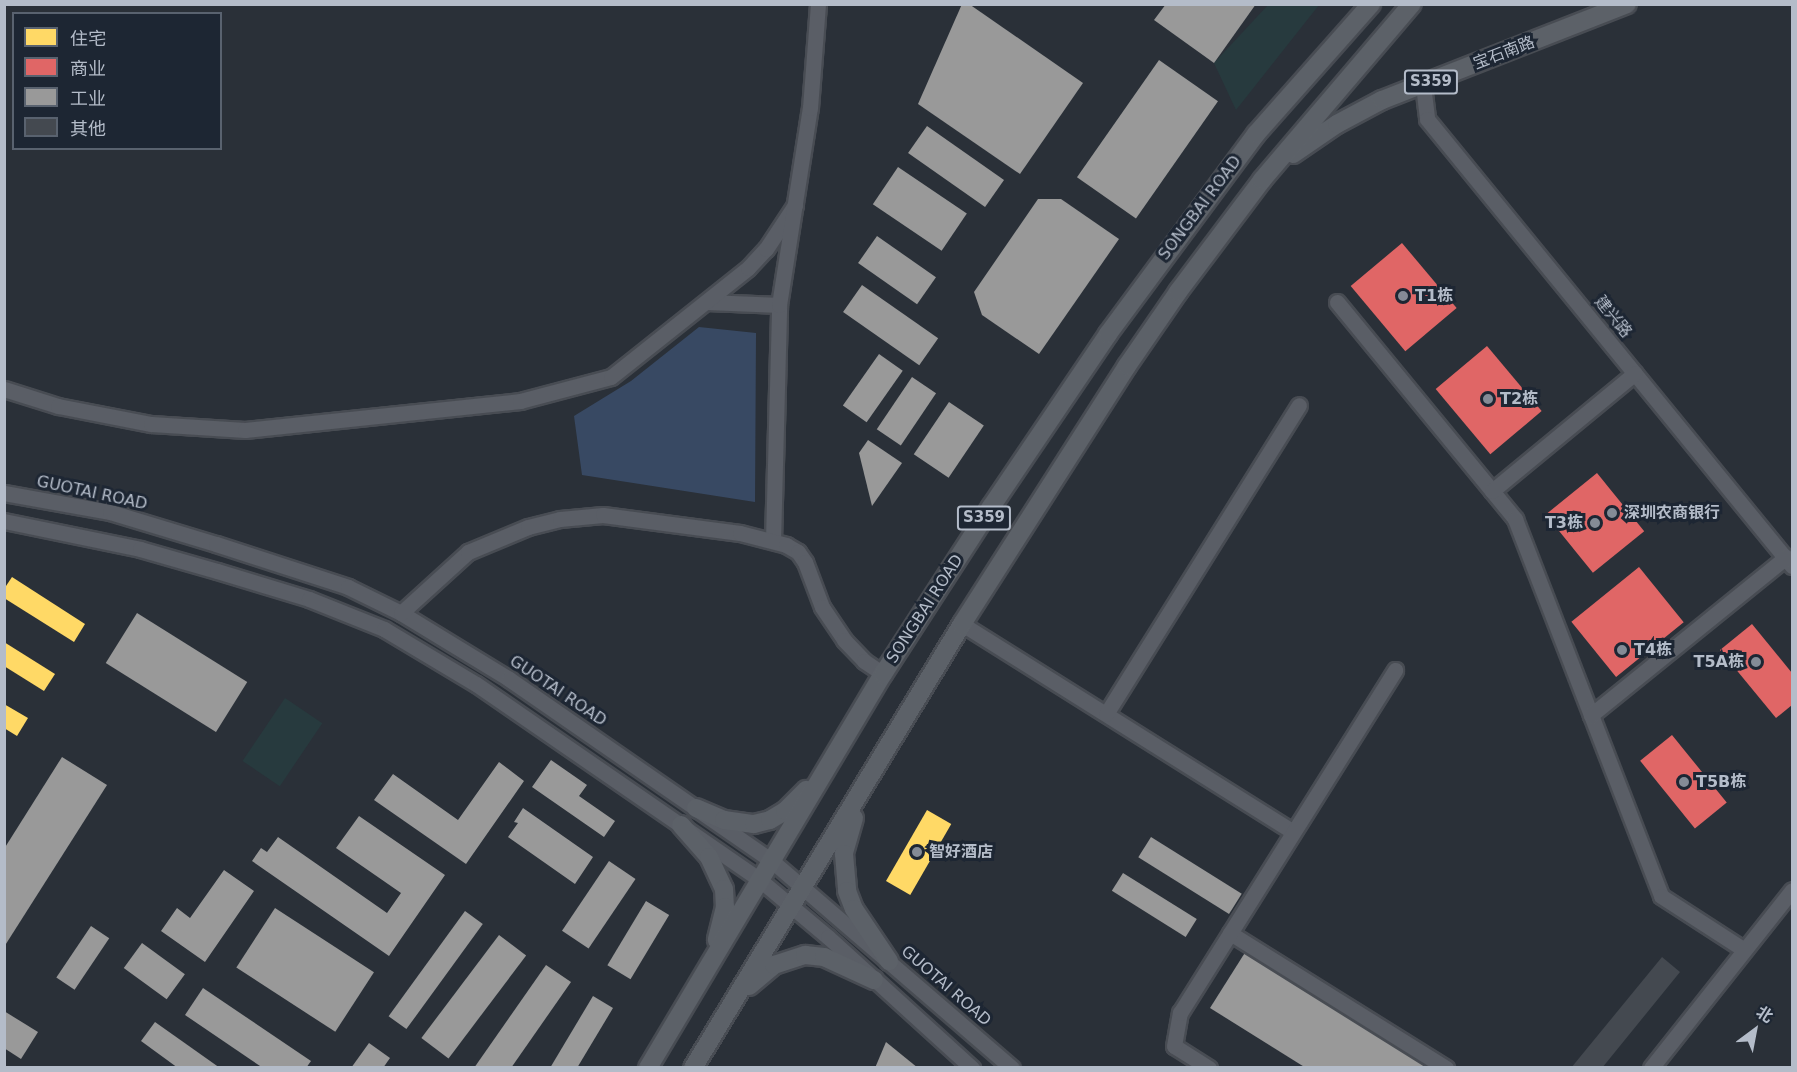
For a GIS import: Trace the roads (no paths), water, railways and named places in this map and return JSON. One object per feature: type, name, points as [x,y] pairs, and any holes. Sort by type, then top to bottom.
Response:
[{"type":"main road","name":"SONGBAI ROAD","points":[[648,1068],[708,964],[884,674],[1030,449],[1181,232],[1256,134],[1371,4]]},
{"type":"main road","points":[[1262,180],[1412,4]]},
{"type":"main road","name":"宝石南路","points":[[1262,180],[1337,124],[1382,100],[1628,4]]},
{"type":"main road","name":"SONGBAI ROAD","points":[[693,1068],[962,624],[1126,366],[1262,180]]},
{"type":"main road","points":[[696,808],[738,823],[754,824],[770,820],[795,802],[841,746]]},
{"type":"main road","points":[[867,781],[848,831],[844,854],[844,877],[854,909],[889,961]]},
{"type":"main road","points":[[681,825],[709,857],[724,889],[722,927],[708,964]]},
{"type":"main road","points":[[731,1005],[774,965],[805,955],[824,957],[874,980]]},
{"type":"street","points":[[773,541],[779,305],[810,108],[818,4]]},
{"type":"street","name":"建兴路","points":[[1423,85],[1427,119],[1789,561]]},
{"type":"street","points":[[4,389],[58,406],[151,424],[245,430],[520,401],[610,377],[708,302],[748,268],[776,235],[795,205]]},
{"type":"street","points":[[708,302],[779,305]]},
{"type":"street","points":[[1337,302],[1515,519],[1661,896],[1743,949]]},
{"type":"street","points":[[1492,490],[1635,374]]},
{"type":"street","points":[[1106,714],[1299,405]]},
{"type":"street","name":"GUOTAI ROAD","points":[[4,493],[110,512],[216,544],[348,587],[401,613],[509,679],[772,861],[804,886],[1012,1068]]},
{"type":"street","points":[[401,613],[468,552],[528,527],[560,519],[603,515],[740,533],[773,541],[798,552],[829,620],[864,661],[884,674]]},
{"type":"street","points":[[4,521],[140,549],[206,567],[309,599],[384,629],[476,684],[760,880],[972,1068]]},
{"type":"street","points":[[1591,715],[1789,561]]},
{"type":"street","points":[[962,624],[1293,832]]},
{"type":"street","points":[[1209,1068],[1174,1046],[1180,1013],[1395,670]]},
{"type":"street","points":[[1651,1068],[1792,890]]},
{"type":"street","points":[[1230,933],[1446,1068]]},
{"type":"water","points":[[699,327],[756,333],[755,502],[582,475],[574,416],[631,381]]},
{"type":"place","name":"T1栋","points":[[1403,296]]},
{"type":"place","name":"T2栋","points":[[1488,399]]},
{"type":"place","name":"深圳农商银行","points":[[1612,513]]},
{"type":"place","name":"T3栋","points":[[1595,523]]},
{"type":"place","name":"T4栋","points":[[1622,650]]},
{"type":"place","name":"T5A栋","points":[[1756,662]]},
{"type":"place","name":"T5B栋","points":[[1684,782]]},
{"type":"place","name":"智好酒店","points":[[917,852]]}]
